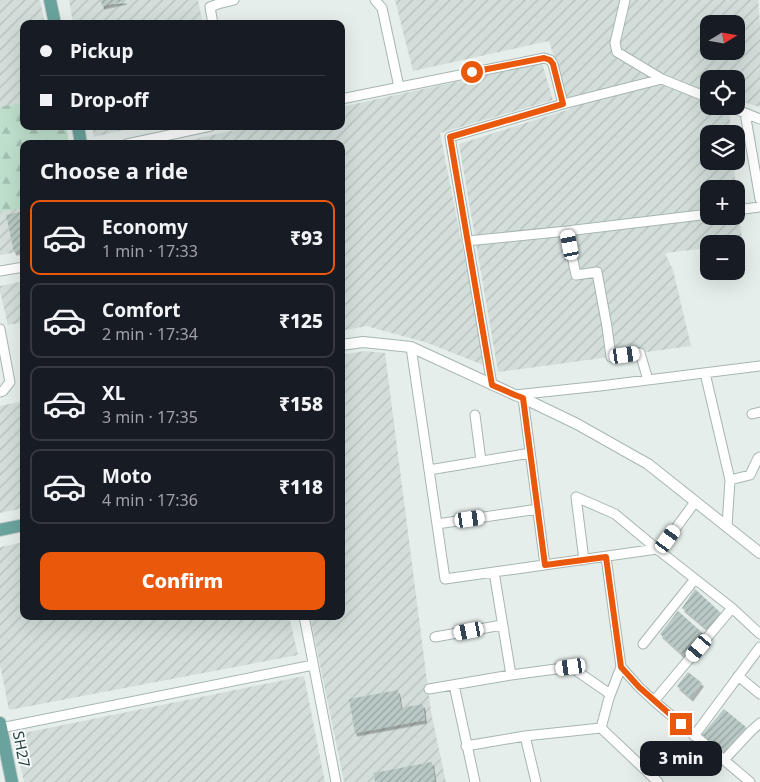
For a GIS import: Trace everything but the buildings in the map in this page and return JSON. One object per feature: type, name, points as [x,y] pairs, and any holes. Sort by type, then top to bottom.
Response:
[{"type":"main road","points":[[50,0],[54,20]]},
{"type":"main road","points":[[0,530],[20,526]]},
{"type":"main road","name":"SH27","points":[[0,726],[12,782]]},
{"type":"street","points":[[212,20],[210,7],[234,0]]},
{"type":"street","points":[[375,0],[382,8],[399,87]]},
{"type":"street","points":[[624,0],[615,43],[617,52],[662,79],[700,94]]},
{"type":"street","points":[[345,98],[544,58],[550,60],[553,64],[563,104]]},
{"type":"street","points":[[492,385],[450,137],[563,104],[662,79]]},
{"type":"street","points":[[745,113],[760,119]]},
{"type":"street","points":[[745,113],[760,200]]},
{"type":"street","points":[[146,140],[192,130]]},
{"type":"street","points":[[745,209],[760,208]]},
{"type":"street","points":[[468,241],[700,215]]},
{"type":"street","points":[[567,231],[576,274],[597,272],[611,357],[640,353],[648,380]]},
{"type":"street","points":[[0,271],[20,268]]},
{"type":"street","points":[[0,329],[10,382],[0,392]]},
{"type":"street","points":[[345,344],[363,342],[411,347],[577,424],[648,464],[760,553]]},
{"type":"street","points":[[411,347],[445,579],[658,550],[695,502]]},
{"type":"street","points":[[519,397],[760,366]]},
{"type":"street","points":[[705,373],[730,480],[727,526]]},
{"type":"street","points":[[519,397],[530,453],[545,565]]},
{"type":"street","points":[[475,415],[481,461]]},
{"type":"street","points":[[429,470],[530,453]]},
{"type":"street","points":[[730,480],[750,475],[760,457]]},
{"type":"street","points":[[584,560],[576,497],[615,514],[732,608],[760,634]]},
{"type":"street","points":[[437,524],[538,509]]},
{"type":"street","points":[[601,728],[610,694],[621,667],[606,557]]},
{"type":"street","points":[[494,572],[510,675]]},
{"type":"street","points":[[644,644],[695,579]]},
{"type":"street","points":[[654,701],[732,608]]},
{"type":"street","points":[[305,620],[336,782]]},
{"type":"street","points":[[435,637],[502,625]]},
{"type":"street","points":[[694,736],[760,647]]},
{"type":"street","points":[[0,726],[313,665]]},
{"type":"street","points":[[429,690],[510,675],[571,667],[610,694]]},
{"type":"street","points":[[621,667],[654,701],[750,782]]},
{"type":"street","points":[[738,676],[760,694]]},
{"type":"street","points":[[454,685],[475,782]]},
{"type":"street","points":[[724,760],[760,723]]},
{"type":"street","points":[[466,746],[525,736],[601,728],[658,782]]},
{"type":"street","points":[[525,736],[536,782]]},
{"type":"shaded area","points":[[0,0],[40,0],[44,20],[20,20],[20,130],[67,130],[68,140],[20,140],[20,252],[0,255]]},
{"type":"shaded area","points":[[69,0],[198,0],[202,20],[72,20]]},
{"type":"shaded area","points":[[395,0],[758,0],[760,24],[760,107],[745,103],[745,70],[700,70],[700,115],[730,115],[730,125],[700,125],[700,170],[734,170],[735,180],[700,180],[700,225],[740,225],[742,235],[700,235],[700,249],[665,253],[673,270],[691,346],[498,372],[459,144],[570,109],[549,41],[413,71]]},
{"type":"shaded area","points":[[542,63],[553,100],[440,133],[486,366],[425,342],[366,326],[345,330],[345,140],[191,140],[235,130],[345,130],[345,106]]},
{"type":"shaded area","points":[[93,130],[124,130],[94,137]]},
{"type":"shaded area","points":[[20,282],[20,323],[8,325],[0,286]]},
{"type":"shaded area","points":[[364,351],[385,353],[431,712],[446,782],[344,782],[311,620],[345,620],[345,354]]},
{"type":"shaded area","points":[[20,402],[20,509],[0,513],[0,406]]},
{"type":"shaded area","points":[[20,543],[20,620],[290,620],[298,655],[9,710],[0,665],[0,547]]},
{"type":"shaded area","points":[[304,676],[325,782],[24,782],[14,735]]},
{"type":"green space","points":[[20,104],[20,130],[67,130],[68,140],[20,140],[20,209],[0,212],[0,107]]},
{"type":"route","points":[[472,72],[547,58],[553,64],[563,104],[450,137],[492,385],[523,398],[545,565],[606,557],[621,667],[639,687],[681,724]]}]
